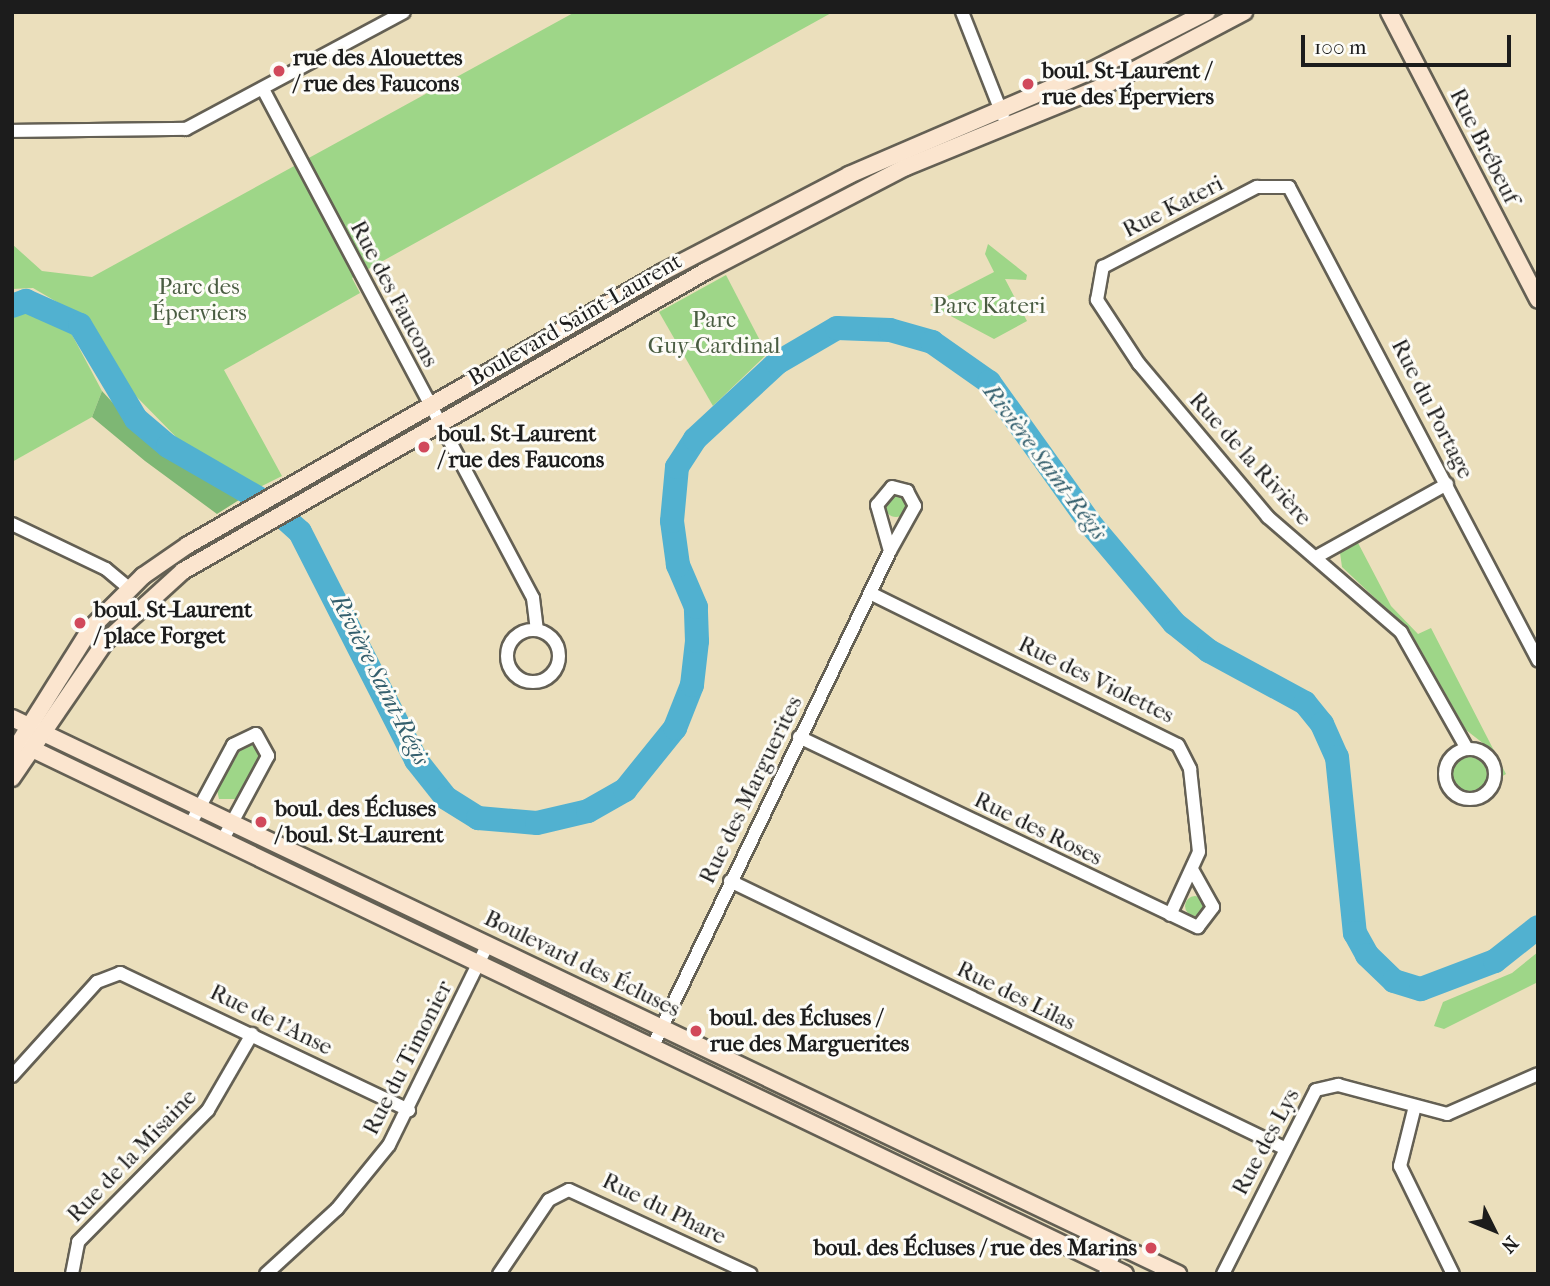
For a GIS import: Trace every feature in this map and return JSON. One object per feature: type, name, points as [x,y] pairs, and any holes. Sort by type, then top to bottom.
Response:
[{"type":"street","points":[[12,131],[179,131],[264,91],[404,12]]},
{"type":"street","points":[[962,12],[1007,126]]},
{"type":"street","name":"Boulevard Saint-Laurent","points":[[12,778],[20,746],[30,725],[76,646],[130,589],[244,512],[685,260],[889,154],[1000,107],[1183,18],[1207,12]]},
{"type":"street","name":"Boulevard Saint-Laurent","points":[[20,746],[48,732],[96,653],[132,612],[183,570],[747,250],[906,167],[1100,88],[1244,12]]},
{"type":"street","name":"Rue Brébeuf","points":[[1389,12],[1538,300]]},
{"type":"street","name":"Rue des Faucons","points":[[264,91],[533,598],[537,630],[556,645],[558,661],[550,675],[526,680],[512,671],[509,646],[520,633],[537,630]]},
{"type":"street","name":"Rue Kateri","points":[[1095,285],[1110,263],[1257,187],[1281,183]]},
{"type":"street","name":"Rue du Portage","points":[[1281,183],[1301,203],[1538,660]]},
{"type":"street","name":"Rue de la Rivière","points":[[1095,285],[1101,309],[1139,364],[1268,517],[1407,639],[1466,747],[1482,753],[1495,780],[1488,792],[1473,799],[1457,796],[1446,779],[1451,760],[1466,747]]},
{"type":"street","points":[[1316,557],[1447,484]]},
{"type":"street","name":"Rue des Marguerites","points":[[652,1048],[799,737],[890,551],[915,506],[900,487],[884,491],[877,505],[890,551]]},
{"type":"street","points":[[12,524],[106,569],[130,589]]},
{"type":"street","name":"Rue des Violettes","points":[[870,593],[1173,741],[1190,769],[1199,852],[1193,871],[1170,915]]},
{"type":"street","name":"Boulevard des Écluses","points":[[12,718],[48,732],[201,804],[1178,1274]]},
{"type":"street","points":[[190,825],[237,740],[256,734],[268,757],[222,841]]},
{"type":"street","name":"Rue des Roses","points":[[799,737],[1192,926],[1210,919],[1209,897],[1193,871]]},
{"type":"street","name":"Boulevard des Écluses","points":[[20,746],[907,1170],[1106,1270],[1125,1274]]},
{"type":"street","name":"Rue des Lilas","points":[[730,881],[1284,1148]]},
{"type":"street","name":"Rue du Timonier","points":[[266,1274],[352,1193],[409,1110],[488,944]]},
{"type":"street","name":"Rue de l'Anse","points":[[12,1076],[97,982],[114,974],[252,1034],[409,1110]]},
{"type":"street","name":"Rue de la Misaine","points":[[72,1274],[78,1242],[152,1160],[208,1110],[252,1034]]},
{"type":"street","name":"Rue des Lys","points":[[1223,1274],[1307,1101],[1330,1084],[1414,1110],[1457,1113],[1538,1074]]},
{"type":"street","points":[[1414,1110],[1400,1166],[1453,1274]]},
{"type":"street","points":[[907,1170],[916,1150]]},
{"type":"street","name":"Rue du Phare","points":[[499,1274],[557,1193],[581,1192],[751,1274]]},
{"type":"street","points":[[1106,1270],[1118,1246]]},
{"type":"green space","name":"Parc des Éperviers","points":[[575,12],[833,12],[352,278],[360,293],[224,370],[282,476],[260,487],[182,443],[126,386],[86,319],[33,288],[12,289],[12,244],[42,271],[92,277]]},
{"type":"green space","name":"Parc Kateri","points":[[988,244],[1027,275],[1026,280],[1005,279],[1027,321],[994,339],[930,305],[994,272],[985,254]]},
{"type":"green space","name":"Parc Guy-Cardinal","points":[[726,275],[767,354],[713,406],[659,312]]},
{"type":"green space","points":[[26,313],[69,329],[102,391],[92,417],[12,462],[12,316]]},
{"type":"green space","points":[[102,391],[158,452],[239,500],[217,514],[145,461],[92,417]]},
{"type":"green space","points":[[896,495],[904,498],[907,506],[904,514],[896,517],[888,514],[885,506],[888,498]]},
{"type":"green space","points":[[1357,541],[1391,606],[1418,634],[1431,628],[1506,774],[1501,777],[1484,744],[1466,730],[1410,631],[1342,567],[1340,553]]},
{"type":"green space","points":[[253,744],[261,756],[236,799],[219,799],[217,790],[242,747]]},
{"type":"green space","points":[[1469,757],[1482,762],[1487,775],[1482,788],[1469,793],[1456,788],[1451,775],[1456,762]]},
{"type":"green space","points":[[1191,896],[1199,896],[1205,906],[1199,916],[1191,916],[1185,910],[1185,902]]},
{"type":"green space","points":[[1538,952],[1538,982],[1444,1029],[1434,1026],[1443,1002],[1512,973]]},
{"type":"waterway","name":"Rivière Saint-Régis","points":[[12,306],[26,301],[80,325],[136,419],[168,446],[270,505],[300,532],[416,760],[446,798],[478,818],[537,823],[588,811],[625,790],[675,728],[692,685],[697,641],[696,607],[678,565],[672,521],[677,467],[695,439],[777,363],[837,328],[890,330],[932,342],[989,382],[1093,527],[1174,623],[1209,651],[1305,703],[1322,724],[1337,757],[1355,933],[1367,955],[1394,981],[1421,989],[1495,961],[1538,927]]},
{"type":"place","name":"rue des Alouettes / rue des Faucons","points":[[279,71]]},
{"type":"place","name":"boul. St-Laurent / rue des Éperviers","points":[[1028,84]]},
{"type":"place","name":"boul. St-Laurent / rue des Faucons","points":[[424,447]]},
{"type":"place","name":"boul. St-Laurent / place Forget","points":[[80,623]]},
{"type":"place","name":"boul. des Écluses / boul. St-Laurent","points":[[261,822]]},
{"type":"place","name":"boul. des Écluses / rue des Marguerites","points":[[696,1031]]},
{"type":"place","name":"boul. des Écluses / rue des Marins","points":[[1151,1248]]}]
